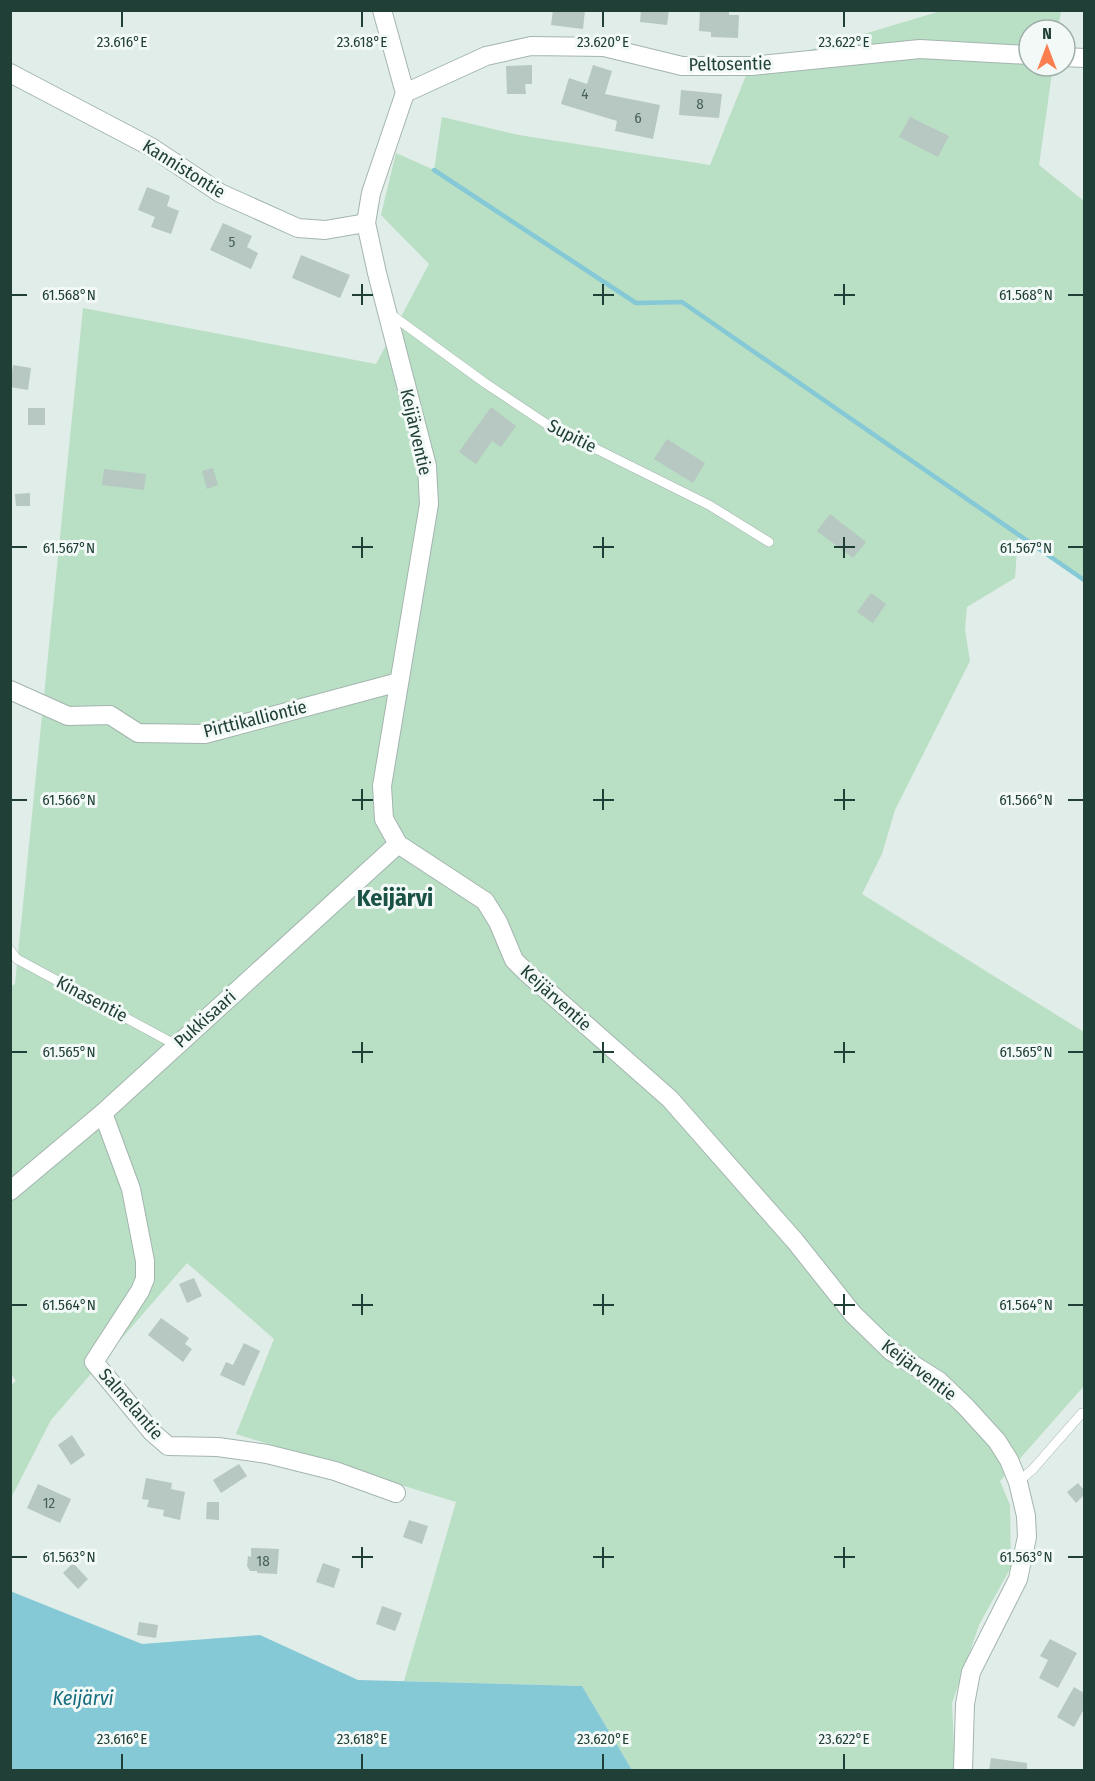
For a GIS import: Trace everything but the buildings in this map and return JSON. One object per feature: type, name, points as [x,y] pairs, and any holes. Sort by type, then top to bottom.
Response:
[{"type":"street","points":[[382,10],[405,93]]},
{"type":"street","name":"Peltosentie","points":[[405,93],[486,56],[531,46],[604,47],[682,66],[751,66],[920,49],[1017,54]]},
{"type":"street","name":"Kannistontie","points":[[10,73],[151,147],[220,193],[298,228],[325,230],[366,223]]},
{"type":"street","name":"Keijärventie","points":[[405,93],[371,193],[366,223],[427,466],[429,504],[381,786],[384,819],[398,844],[485,901],[498,922],[514,960],[525,972],[670,1099],[795,1241],[853,1314],[891,1351],[939,1381],[997,1441],[1009,1460],[1018,1482],[1026,1515],[1025,1553],[1018,1579],[971,1672],[965,1704],[963,1770]]},
{"type":"street","name":"Pirttikalliontie","points":[[10,690],[68,716],[110,715],[138,733],[205,734],[399,682]]},
{"type":"street","name":"Pukkisaari","points":[[10,1191],[103,1113],[398,844]]},
{"type":"street","name":"Salmelantie","points":[[103,1113],[131,1189],[145,1261],[145,1279],[140,1291],[94,1362],[152,1432],[168,1446],[218,1447],[267,1454],[335,1471],[396,1493]]},
{"type":"lane","name":"Supitie","points":[[387,312],[485,383],[548,425],[709,505],[769,542]]},
{"type":"lane","name":"Kinasentie","points":[[10,950],[17,959],[176,1045]]},
{"type":"lane","points":[[1018,1482],[1033,1469],[1082,1413]]},
{"type":"green space","points":[[941,11],[1061,11],[1060,18],[1017,18],[1017,78],[1051,78],[1039,165],[1084,201],[1084,580],[1018,536],[1015,578],[967,607],[965,630],[970,661],[895,810],[882,854],[862,894],[1084,1032],[1084,1386],[1000,1481],[1010,1505],[1011,1567],[979,1625],[952,1703],[955,1770],[632,1770],[582,1686],[404,1681],[456,1502],[236,1434],[274,1339],[187,1263],[51,1420],[11,1498],[10,1386],[16,1381],[10,1372],[11,986],[15,984],[83,308],[376,364],[429,264],[381,215],[396,153],[434,170],[442,117],[519,135],[710,165],[749,68]]},
{"type":"water","name":"Keijärvi","points":[[10,1591],[142,1644],[260,1635],[358,1680],[582,1686],[632,1770],[11,1770]]},
{"type":"waterway","points":[[434,170],[636,303],[682,302],[1084,580]]},
{"type":"district","name":"Keijärvi","points":[[395,898]]}]
